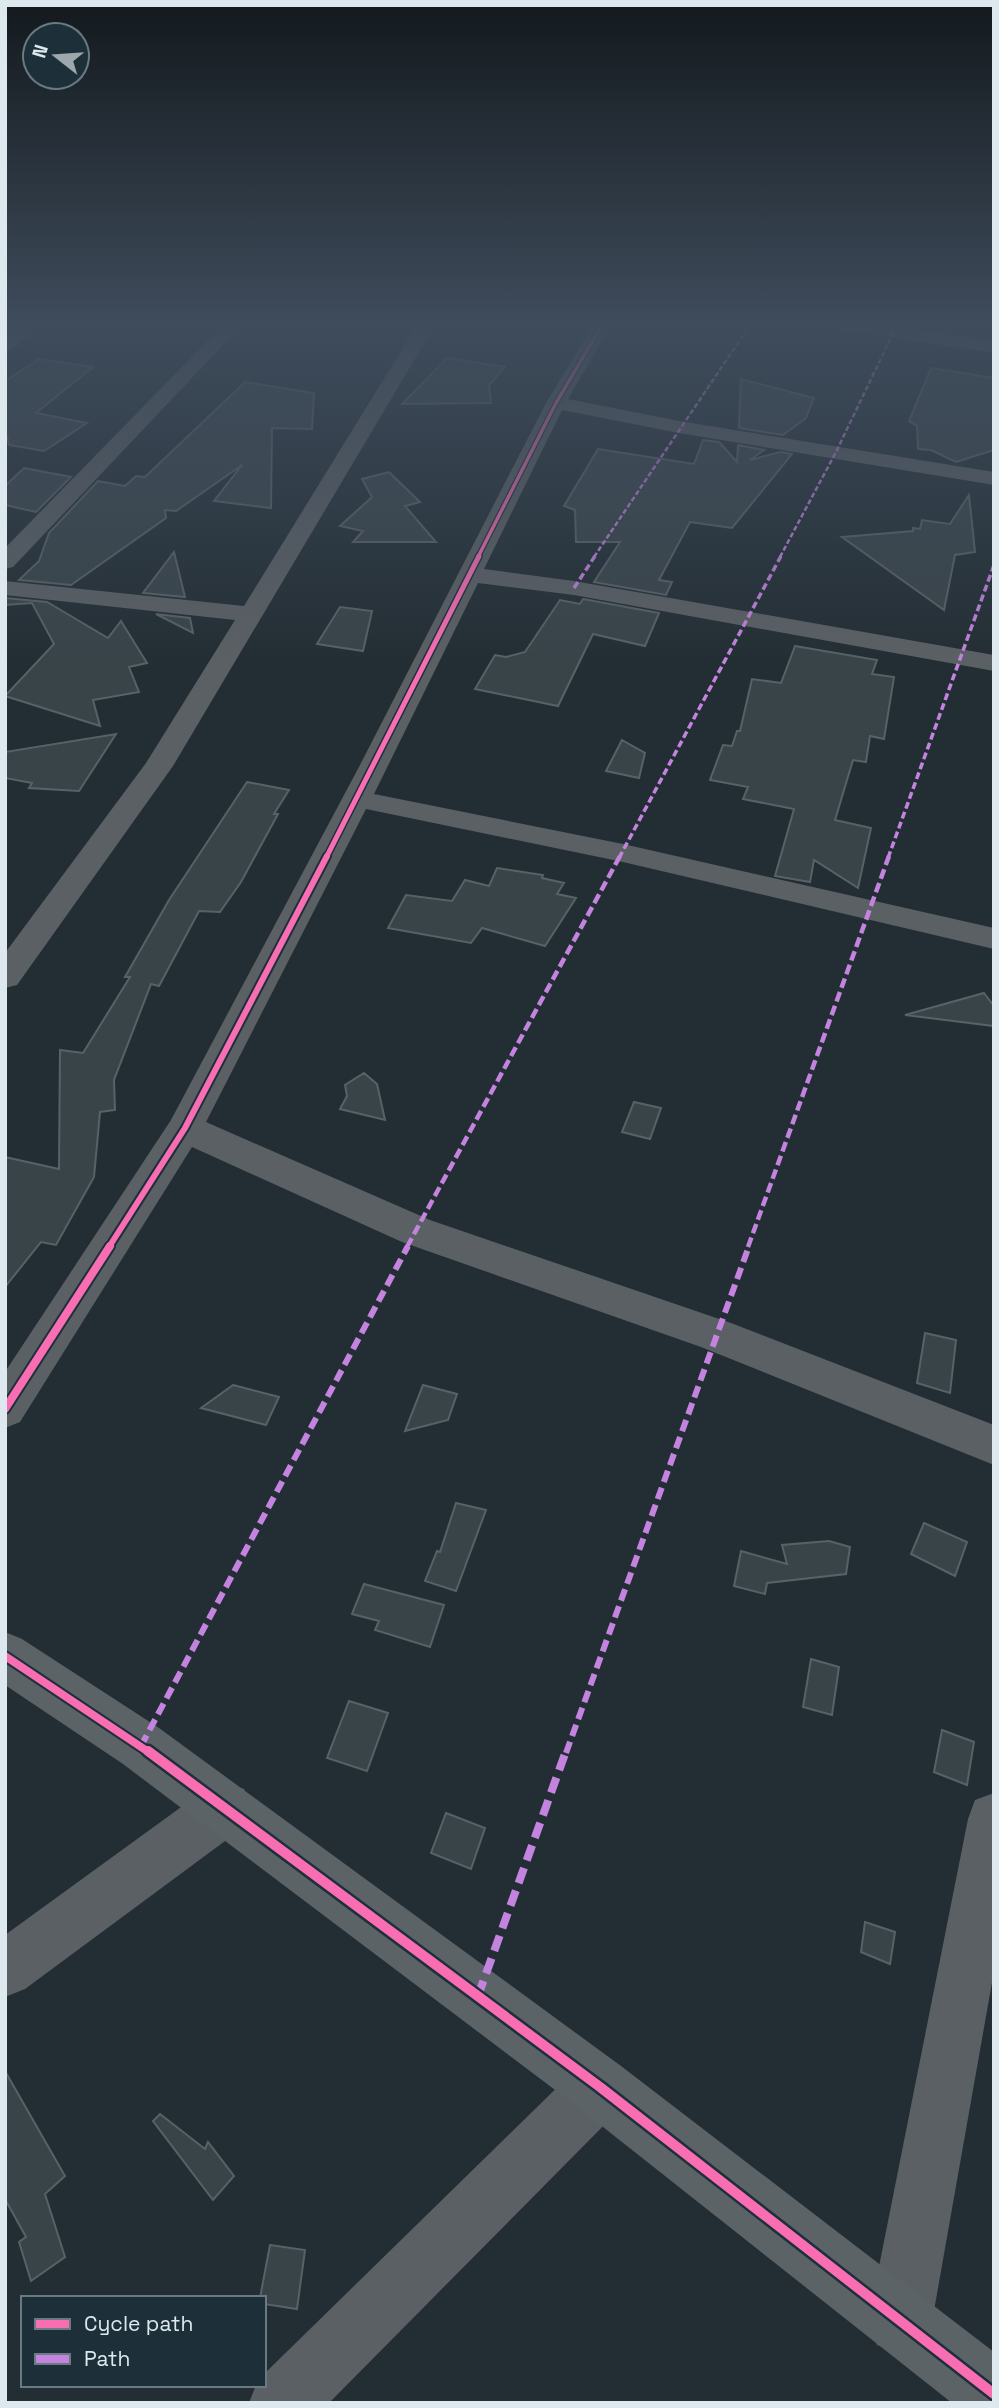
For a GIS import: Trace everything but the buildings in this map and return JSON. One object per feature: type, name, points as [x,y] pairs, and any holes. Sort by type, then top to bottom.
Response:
[{"type":"street","points":[[5,562],[125,437]]},
{"type":"street","points":[[5,977],[159,766],[358,437]]},
{"type":"street","points":[[5,1409],[185,1128],[471,575],[539,437]]},
{"type":"street","points":[[742,437],[994,479]]},
{"type":"street","points":[[471,575],[574,588],[994,663]]},
{"type":"street","points":[[5,588],[252,614]]},
{"type":"street","points":[[356,799],[623,853],[994,939]]},
{"type":"street","points":[[185,1128],[416,1231],[716,1335],[994,1446]]},
{"type":"street","points":[[5,1656],[141,1746],[600,2087],[994,2394]]},
{"type":"street","points":[[5,1969],[225,1808]]},
{"type":"street","points":[[900,2322],[994,1819]]},
{"type":"street","points":[[282,2403],[600,2087]]},
{"type":"marked path","points":[[574,588],[672,437]]},
{"type":"marked path","points":[[141,1746],[416,1231],[721,670],[843,437]]},
{"type":"marked path","points":[[478,1996],[994,565]]},
{"type":"cycle path","points":[[5,1409],[185,1128],[374,765],[539,437]]},
{"type":"cycle path","points":[[5,1656],[141,1746],[600,2087],[994,2394]]}]
